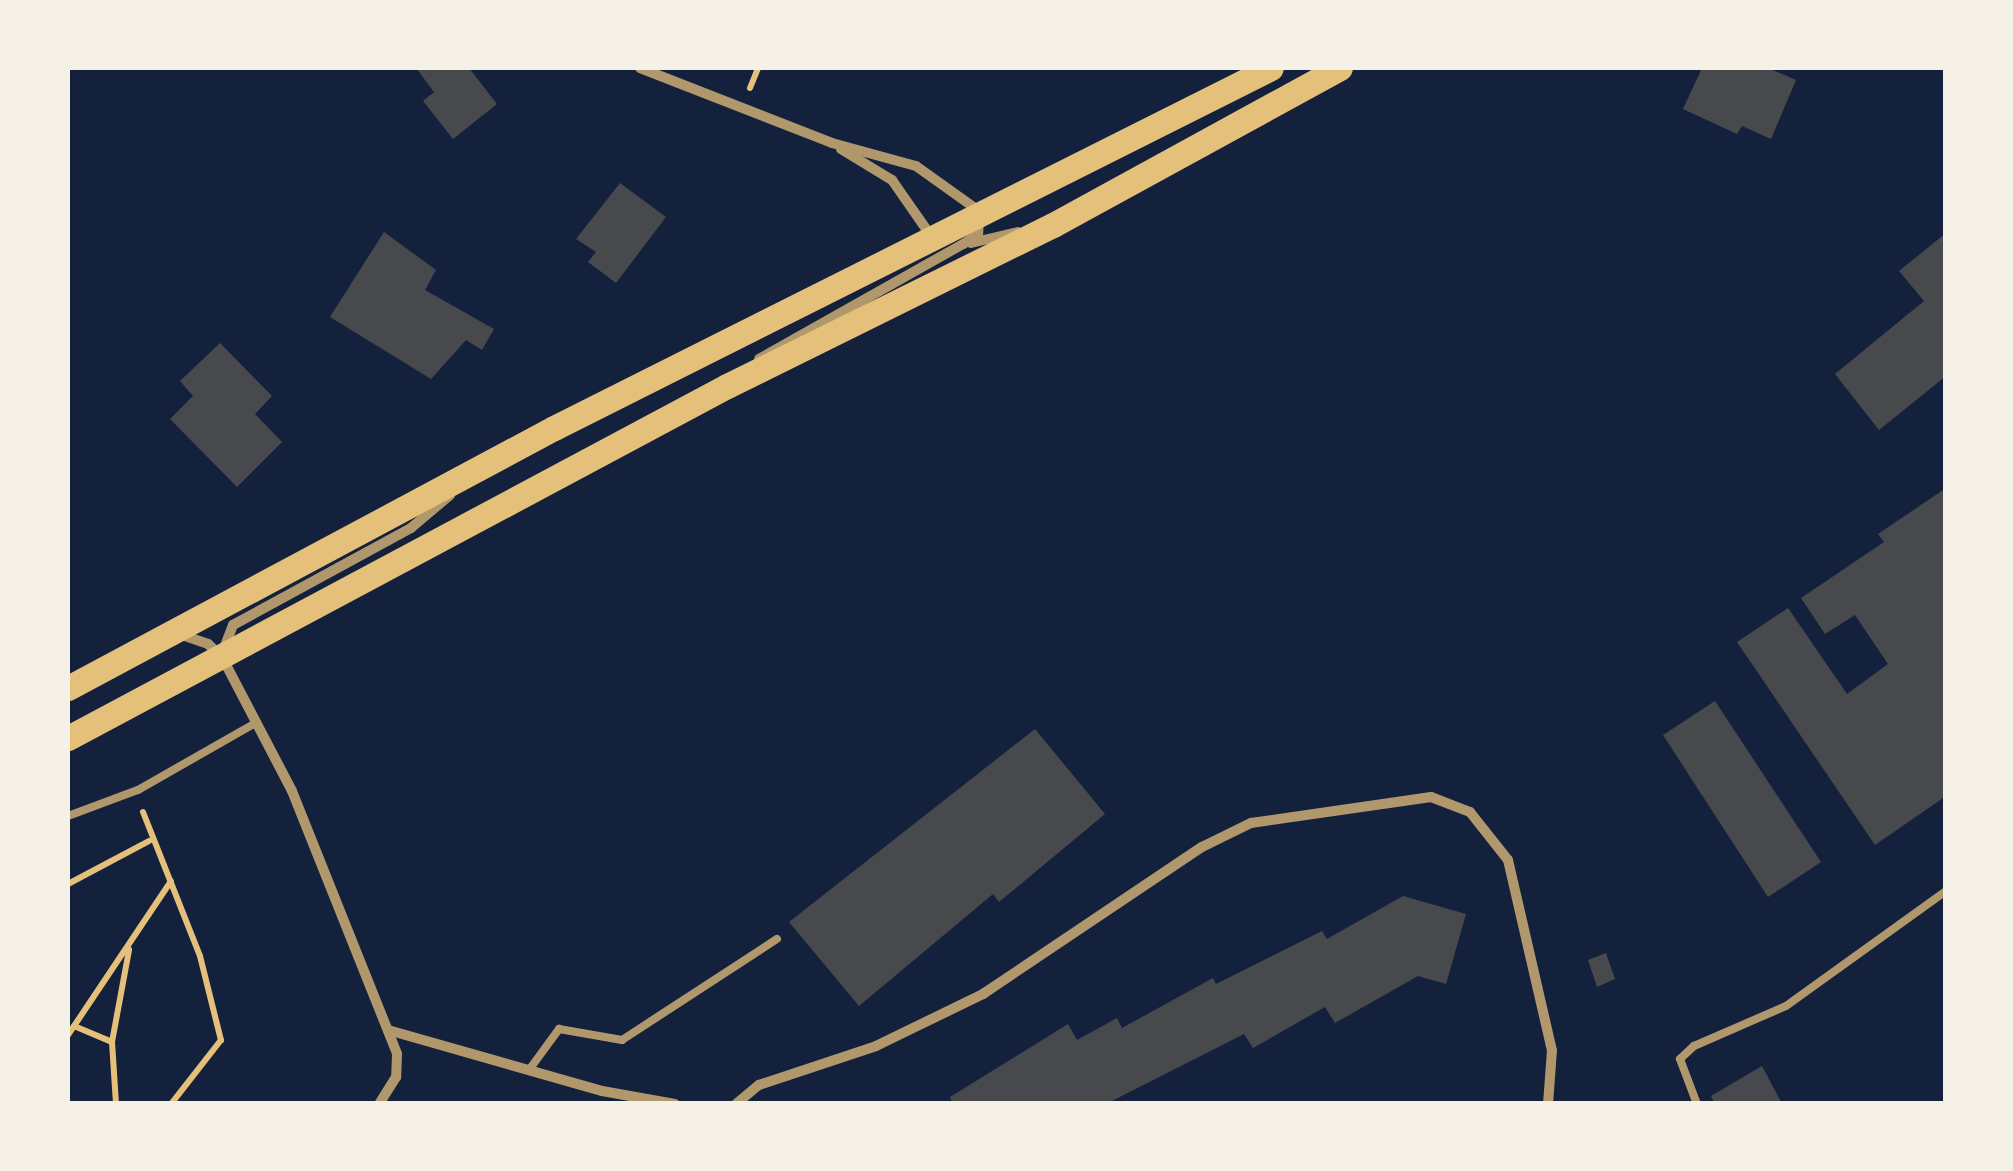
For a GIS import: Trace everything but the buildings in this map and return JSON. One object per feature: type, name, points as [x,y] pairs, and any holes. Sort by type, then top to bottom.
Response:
[{"type":"main road","points":[[68,688],[486,465],[930,236],[1271,68]]},
{"type":"main road","points":[[68,738],[727,386],[1053,225],[1340,68]]},
{"type":"street","points":[[640,68],[832,143],[916,166],[979,211],[978,234],[778,344],[727,386]]},
{"type":"street","points":[[832,143],[892,180],[930,236],[962,244],[1053,225]]},
{"type":"street","points":[[222,657],[233,624],[412,528],[486,465]]},
{"type":"street","points":[[174,633],[208,644],[222,657],[292,791],[397,1054],[396,1078],[380,1104]]},
{"type":"street","points":[[736,1104],[759,1085],[876,1046],[983,994],[1202,846],[1251,823],[1306,810],[1431,797],[1470,812],[1508,860],[1552,1050],[1548,1104]]},
{"type":"street","points":[[388,1030],[529,1070],[676,1104]]},
{"type":"lane","points":[[68,816],[138,790],[256,722]]},
{"type":"lane","points":[[1696,1104],[1680,1059],[1694,1046],[1786,1006],[1946,892]]},
{"type":"lane","points":[[529,1070],[559,1029],[622,1040],[777,939]]},
{"type":"path","points":[[68,884],[150,841],[171,882],[200,956],[220,1040],[171,1104]]},
{"type":"path","points":[[68,1035],[171,882]]},
{"type":"path","points":[[116,1104],[112,1042],[130,945]]},
{"type":"path","points":[[74,1026],[112,1042]]}]
